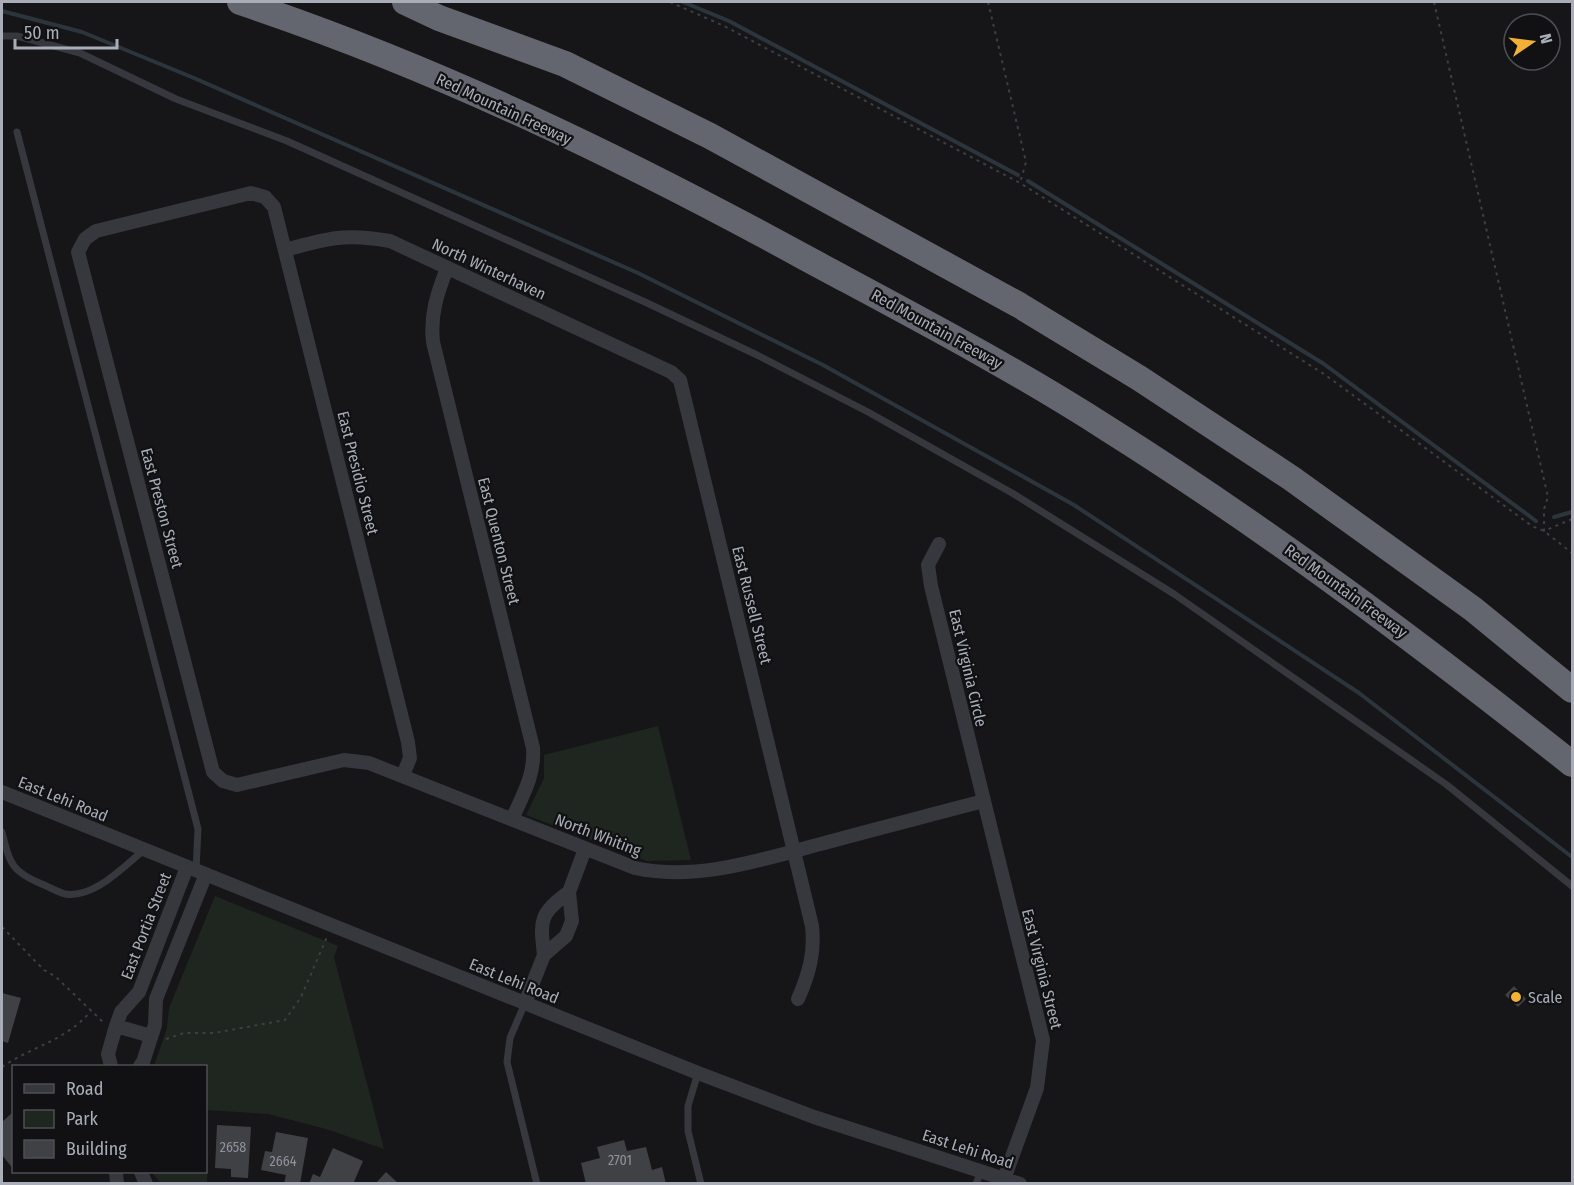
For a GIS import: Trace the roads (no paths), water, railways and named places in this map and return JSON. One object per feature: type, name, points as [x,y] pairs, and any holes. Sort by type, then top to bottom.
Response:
[{"type":"highway","name":"Red Mountain Freeway","points":[[240,2],[307,24],[429,74],[695,197],[1002,364],[1107,428],[1260,528],[1440,660],[1572,764]]},
{"type":"highway","points":[[405,2],[439,18],[565,64]]},
{"type":"highway","points":[[446,2],[710,136],[1009,299],[1139,378],[1291,478],[1434,582],[1572,690]]},
{"type":"street","name":"East Presidio Street","points":[[78,252],[85,239],[96,231],[251,194],[265,197],[274,207],[408,742],[410,758],[404,774]]},
{"type":"street","name":"North Winterhaven","points":[[285,250],[329,238],[358,235],[390,241],[671,372]]},
{"type":"street","name":"East Preston Street","points":[[78,252],[213,772]]},
{"type":"street","name":"East Quenton Street","points":[[447,268],[435,301],[431,322],[433,342],[533,748],[534,766],[531,779],[512,819]]},
{"type":"street","name":"East Russell Street","points":[[671,372],[680,380],[685,396],[814,943],[810,971],[798,999]]},
{"type":"street","name":"East Virginia Circle","points":[[939,544],[928,565],[931,586],[982,801]]},
{"type":"street","name":"North Whiting","points":[[213,772],[223,782],[237,785],[344,760],[369,763],[404,774],[635,868],[678,874],[703,872],[794,851],[982,801]]},
{"type":"street","name":"East Lehi Road","points":[[2,792],[698,1073],[979,1177],[1004,1179],[1020,1184]]},
{"type":"street","name":"East Virginia Street","points":[[982,801],[1043,1040],[1037,1088],[1004,1179]]},
{"type":"street","points":[[544,955],[540,923],[548,908],[568,892],[585,849]]},
{"type":"street","name":"East Portia Street","points":[[111,1065],[108,1054],[121,1012],[139,992],[196,870]]},
{"type":"street","points":[[140,1065],[151,1036],[156,999],[196,870]]},
{"type":"street","points":[[525,1003],[544,955],[566,936],[573,921],[568,892]]},
{"type":"street","points":[[116,1026],[151,1036]]},
{"type":"lane","points":[[2,36],[17,36],[80,53],[176,99],[287,141],[686,321],[868,412],[1012,493],[1174,594],[1447,785],[1572,886]]},
{"type":"lane","points":[[17,132],[198,829],[196,870]]},
{"type":"lane","points":[[2,832],[9,862],[15,869],[23,876],[64,894],[76,894],[101,884],[145,850]]},
{"type":"lane","points":[[525,1003],[510,1038],[507,1062],[537,1184]]},
{"type":"lane","points":[[698,1073],[688,1106],[688,1131],[702,1184]]},
{"type":"waterway","points":[[683,2],[729,21],[1018,175]]},
{"type":"waterway","points":[[2,11],[82,32],[194,78],[638,273],[823,365],[1074,505],[1359,693],[1572,857]]},
{"type":"waterway","points":[[1028,181],[1324,364],[1536,521]]},
{"type":"waterway","points":[[1554,517],[1572,512]]},
{"type":"place","name":"Scale","points":[[1516,997]]}]
